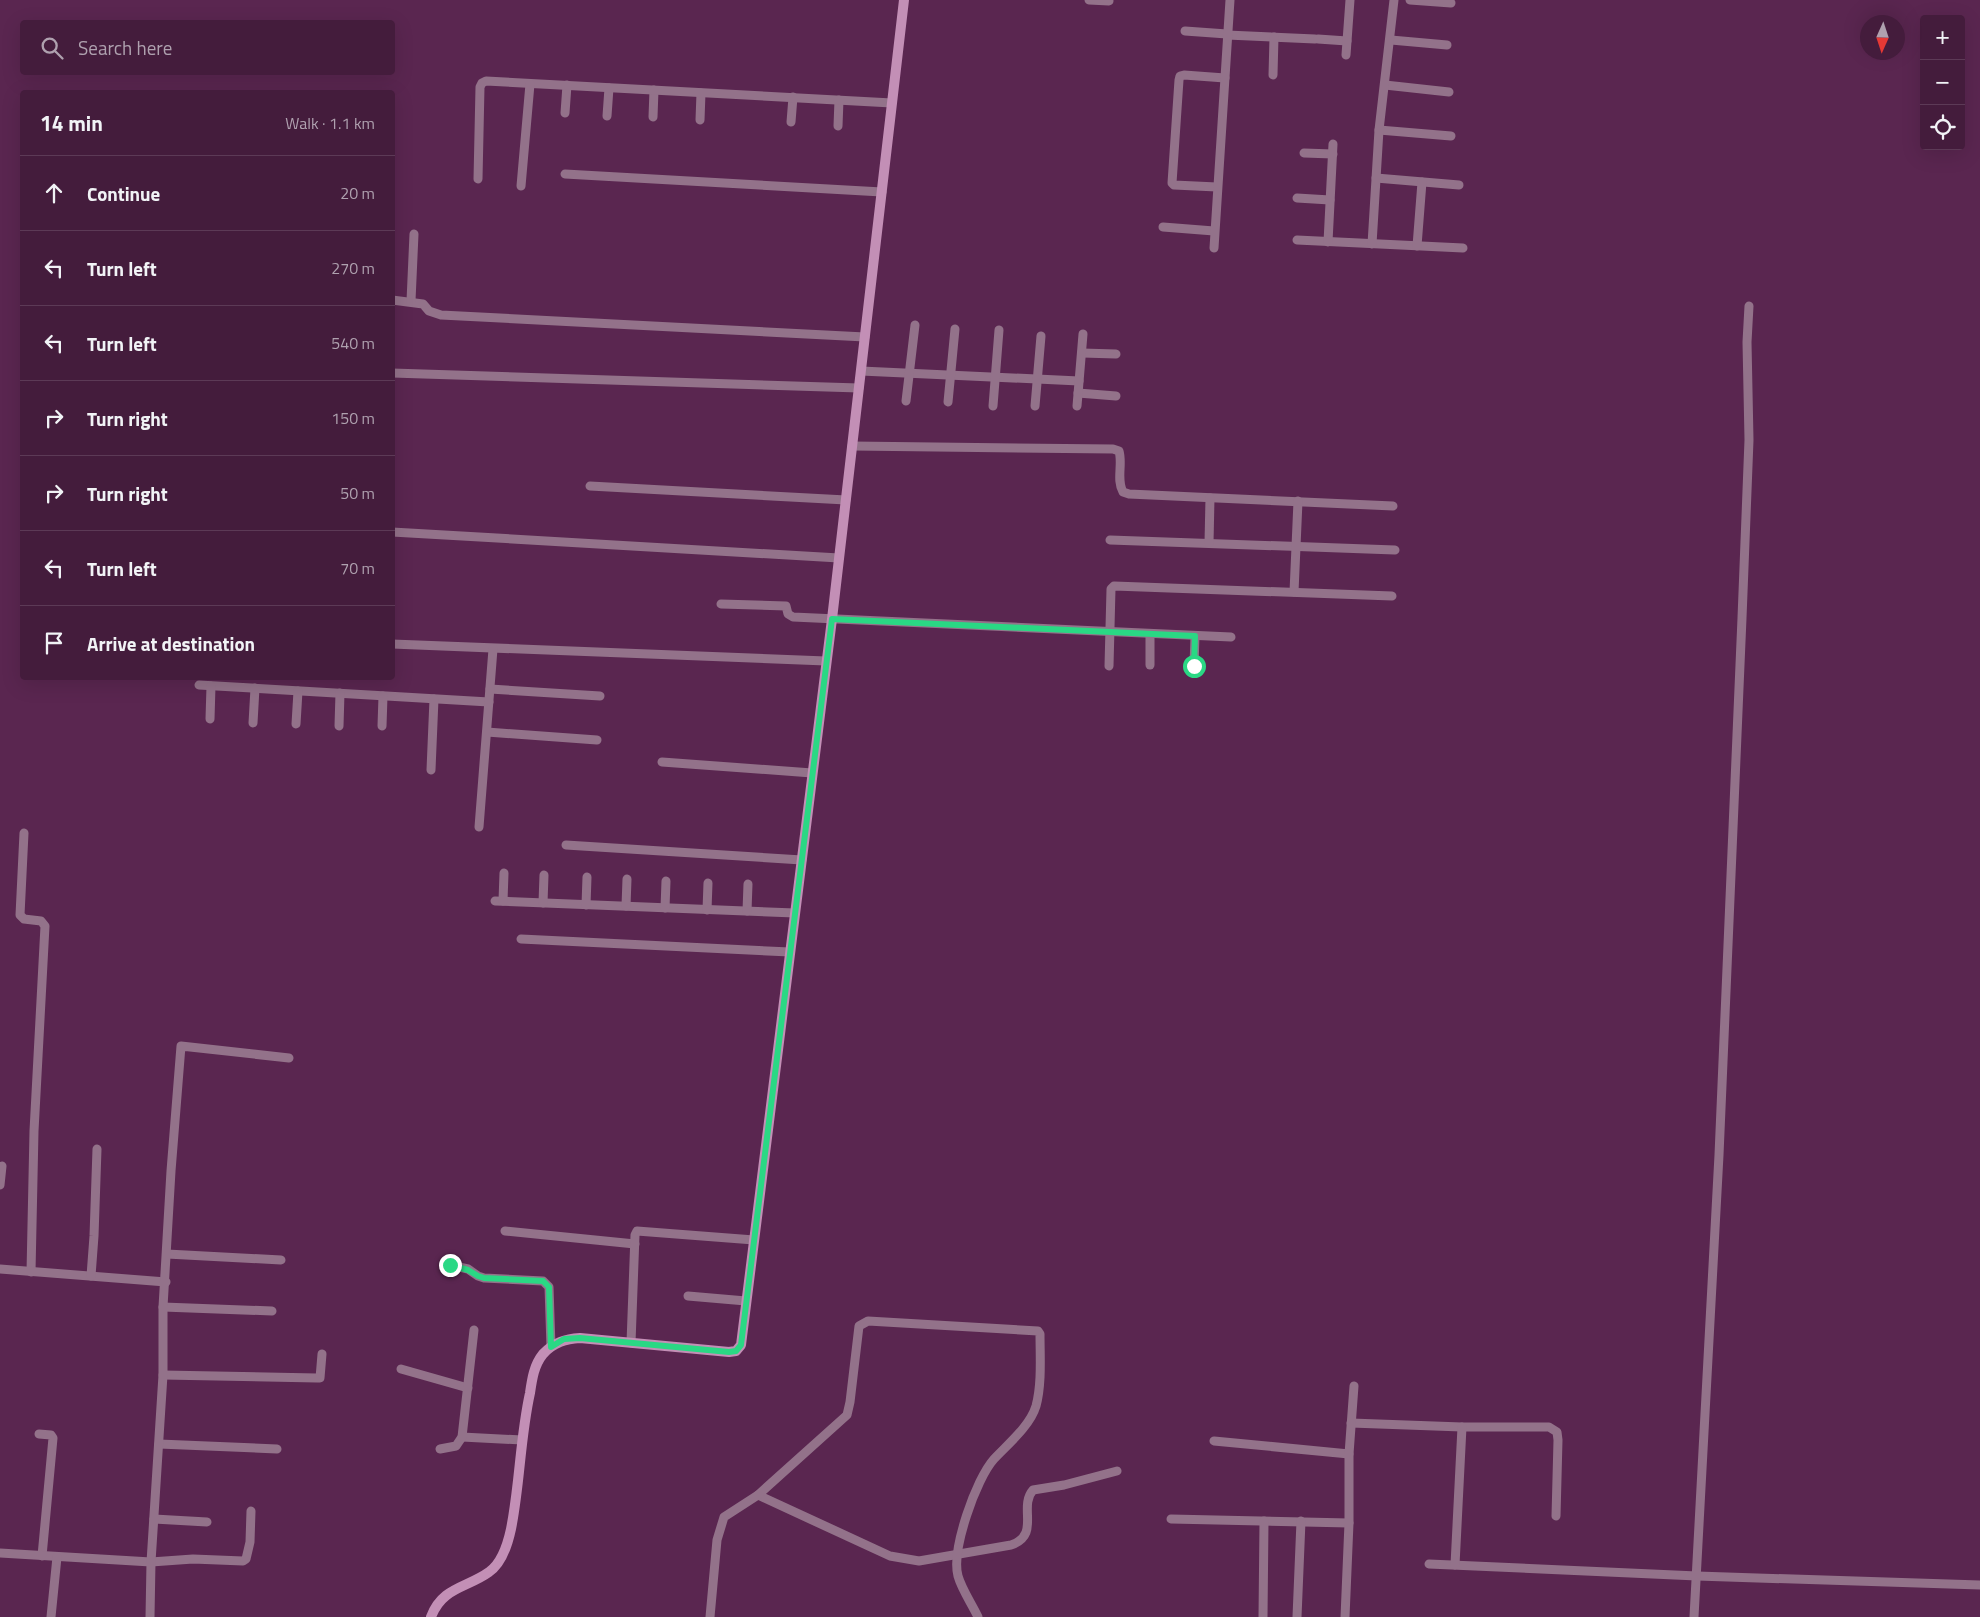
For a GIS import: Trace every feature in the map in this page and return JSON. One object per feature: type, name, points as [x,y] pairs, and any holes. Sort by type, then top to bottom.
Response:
[{"type":"street","points":[[431,1617],[442,1598],[456,1588],[490,1572],[499,1562],[511,1528],[525,1412],[535,1366],[542,1355],[551,1347],[564,1339],[580,1338],[729,1352],[736,1351],[741,1345],[832,619],[904,0]]},
{"type":"street","points":[[1089,0],[1109,1]]},
{"type":"street","points":[[1214,248],[1230,0]]},
{"type":"street","points":[[1346,55],[1350,0]]},
{"type":"street","points":[[1372,244],[1379,130],[1391,40],[1394,0]]},
{"type":"street","points":[[1410,0],[1451,3]]},
{"type":"street","points":[[1185,32],[1347,42]]},
{"type":"street","points":[[1273,75],[1274,38]]},
{"type":"street","points":[[1391,40],[1447,45]]},
{"type":"street","points":[[1217,187],[1174,185],[1172,183],[1179,80],[1180,76],[1184,75],[1226,78]]},
{"type":"street","points":[[478,180],[481,84],[486,81],[892,103]]},
{"type":"street","points":[[521,186],[530,84]]},
{"type":"street","points":[[565,113],[567,85]]},
{"type":"street","points":[[1385,85],[1449,92]]},
{"type":"street","points":[[608,116],[609,88]]},
{"type":"street","points":[[653,117],[654,90]]},
{"type":"street","points":[[700,120],[701,93]]},
{"type":"street","points":[[791,122],[793,98]]},
{"type":"street","points":[[838,126],[839,100]]},
{"type":"street","points":[[1379,130],[1450,136]]},
{"type":"street","points":[[1328,242],[1333,144]]},
{"type":"street","points":[[1304,152],[1333,154]]},
{"type":"street","points":[[565,174],[882,192]]},
{"type":"street","points":[[1376,178],[1459,185]]},
{"type":"street","points":[[1416,246],[1422,182]]},
{"type":"street","points":[[1297,198],[1330,200]]},
{"type":"street","points":[[1163,227],[1214,231]]},
{"type":"street","points":[[411,301],[414,234]]},
{"type":"street","points":[[1297,240],[1463,248]]},
{"type":"street","points":[[395,300],[423,304],[429,311],[441,315],[865,337]]},
{"type":"street","points":[[1694,1617],[1719,1156],[1744,578],[1749,440],[1747,342],[1749,306]]},
{"type":"street","points":[[906,401],[915,325]]},
{"type":"street","points":[[948,402],[955,328]]},
{"type":"street","points":[[993,406],[999,330]]},
{"type":"street","points":[[1077,406],[1083,334]]},
{"type":"street","points":[[1035,406],[1041,336]]},
{"type":"street","points":[[1082,353],[1116,354]]},
{"type":"street","points":[[861,371],[1079,381]]},
{"type":"street","points":[[395,373],[859,388]]},
{"type":"street","points":[[1078,393],[1116,396]]},
{"type":"street","points":[[852,446],[1113,449],[1119,451],[1120,456],[1120,486],[1123,492],[1129,494],[1393,506]]},
{"type":"street","points":[[590,486],[846,500]]},
{"type":"street","points":[[1209,543],[1210,498]]},
{"type":"street","points":[[1294,592],[1298,501]]},
{"type":"street","points":[[395,532],[839,558]]},
{"type":"street","points":[[1110,540],[1395,550]]},
{"type":"street","points":[[1109,666],[1111,589],[1114,586],[1392,596]]},
{"type":"street","points":[[720,604],[786,606],[788,614],[793,617],[1231,637]]},
{"type":"street","points":[[1150,634],[1150,665]]},
{"type":"street","points":[[1194,666],[1195,636]]},
{"type":"street","points":[[395,644],[826,661]]},
{"type":"street","points":[[479,827],[493,649]]},
{"type":"street","points":[[199,685],[489,702]]},
{"type":"street","points":[[210,719],[211,686]]},
{"type":"street","points":[[253,723],[255,688]]},
{"type":"street","points":[[490,689],[600,696]]},
{"type":"street","points":[[296,724],[298,691]]},
{"type":"street","points":[[339,726],[340,693]]},
{"type":"street","points":[[382,726],[383,696]]},
{"type":"street","points":[[431,770],[434,698]]},
{"type":"street","points":[[486,732],[597,740]]},
{"type":"street","points":[[662,762],[812,773]]},
{"type":"street","points":[[24,833],[20,915],[24,919],[41,921],[45,926],[34,1131],[31,1272]]},
{"type":"street","points":[[566,844],[802,860]]},
{"type":"street","points":[[504,872],[499,901],[795,913]]},
{"type":"street","points":[[543,903],[544,875]]},
{"type":"street","points":[[586,905],[587,877]]},
{"type":"street","points":[[626,906],[627,879]]},
{"type":"street","points":[[665,908],[666,881]]},
{"type":"street","points":[[707,910],[708,883]]},
{"type":"street","points":[[747,911],[748,884]]},
{"type":"street","points":[[521,939],[790,952]]},
{"type":"street","points":[[150,1617],[151,1562],[159,1444],[171,1171],[182,1046],[289,1058]]},
{"type":"street","points":[[91,1276],[97,1149]]},
{"type":"street","points":[[0,1185],[2,1166]]},
{"type":"street","points":[[505,1231],[635,1244]]},
{"type":"street","points":[[632,1343],[635,1235],[638,1231],[754,1240]]},
{"type":"street","points":[[167,1254],[281,1260]]},
{"type":"street","points":[[450,1265],[468,1270],[484,1278],[543,1281],[546,1283],[549,1287],[551,1347]]},
{"type":"street","points":[[0,1269],[166,1282]]},
{"type":"street","points":[[688,1296],[746,1302]]},
{"type":"street","points":[[164,1307],[272,1311]]},
{"type":"street","points":[[710,1617],[717,1540],[724,1516],[758,1495],[847,1415],[859,1326],[868,1321],[1038,1331],[1040,1334],[1039,1390],[1036,1407],[1025,1425],[992,1461],[978,1482],[957,1554],[958,1577],[978,1617]]},
{"type":"street","points":[[440,1448],[456,1446],[462,1437],[474,1330]]},
{"type":"street","points":[[162,1375],[320,1378],[322,1354]]},
{"type":"street","points":[[401,1369],[468,1388]]},
{"type":"street","points":[[1344,1617],[1349,1523],[1349,1454],[1354,1386]]},
{"type":"street","points":[[1351,1423],[1462,1427],[1549,1426],[1555,1430],[1558,1440],[1556,1516]]},
{"type":"street","points":[[1455,1565],[1462,1427]]},
{"type":"street","points":[[39,1434],[51,1435],[53,1438],[42,1556]]},
{"type":"street","points":[[462,1437],[522,1440]]},
{"type":"street","points":[[1214,1441],[1349,1454]]},
{"type":"street","points":[[159,1444],[277,1449]]},
{"type":"street","points":[[758,1495],[890,1556],[919,1561],[1020,1542],[1027,1530],[1028,1495],[1033,1490],[1064,1485],[1117,1471]]},
{"type":"street","points":[[0,1553],[151,1562],[193,1559],[243,1561],[246,1559],[250,1542],[251,1511]]},
{"type":"street","points":[[154,1519],[207,1522]]},
{"type":"street","points":[[1171,1519],[1349,1523]]},
{"type":"street","points":[[1263,1617],[1264,1521]]},
{"type":"street","points":[[1297,1617],[1301,1521]]},
{"type":"street","points":[[52,1617],[57,1557]]},
{"type":"street","points":[[1429,1564],[1697,1576],[1980,1585]]},
{"type":"route","points":[[450,1265],[464,1268],[484,1278],[543,1281],[546,1283],[549,1287],[551,1347],[564,1339],[580,1338],[729,1352],[736,1351],[741,1345],[832,619],[1195,636],[1194,666]]}]
